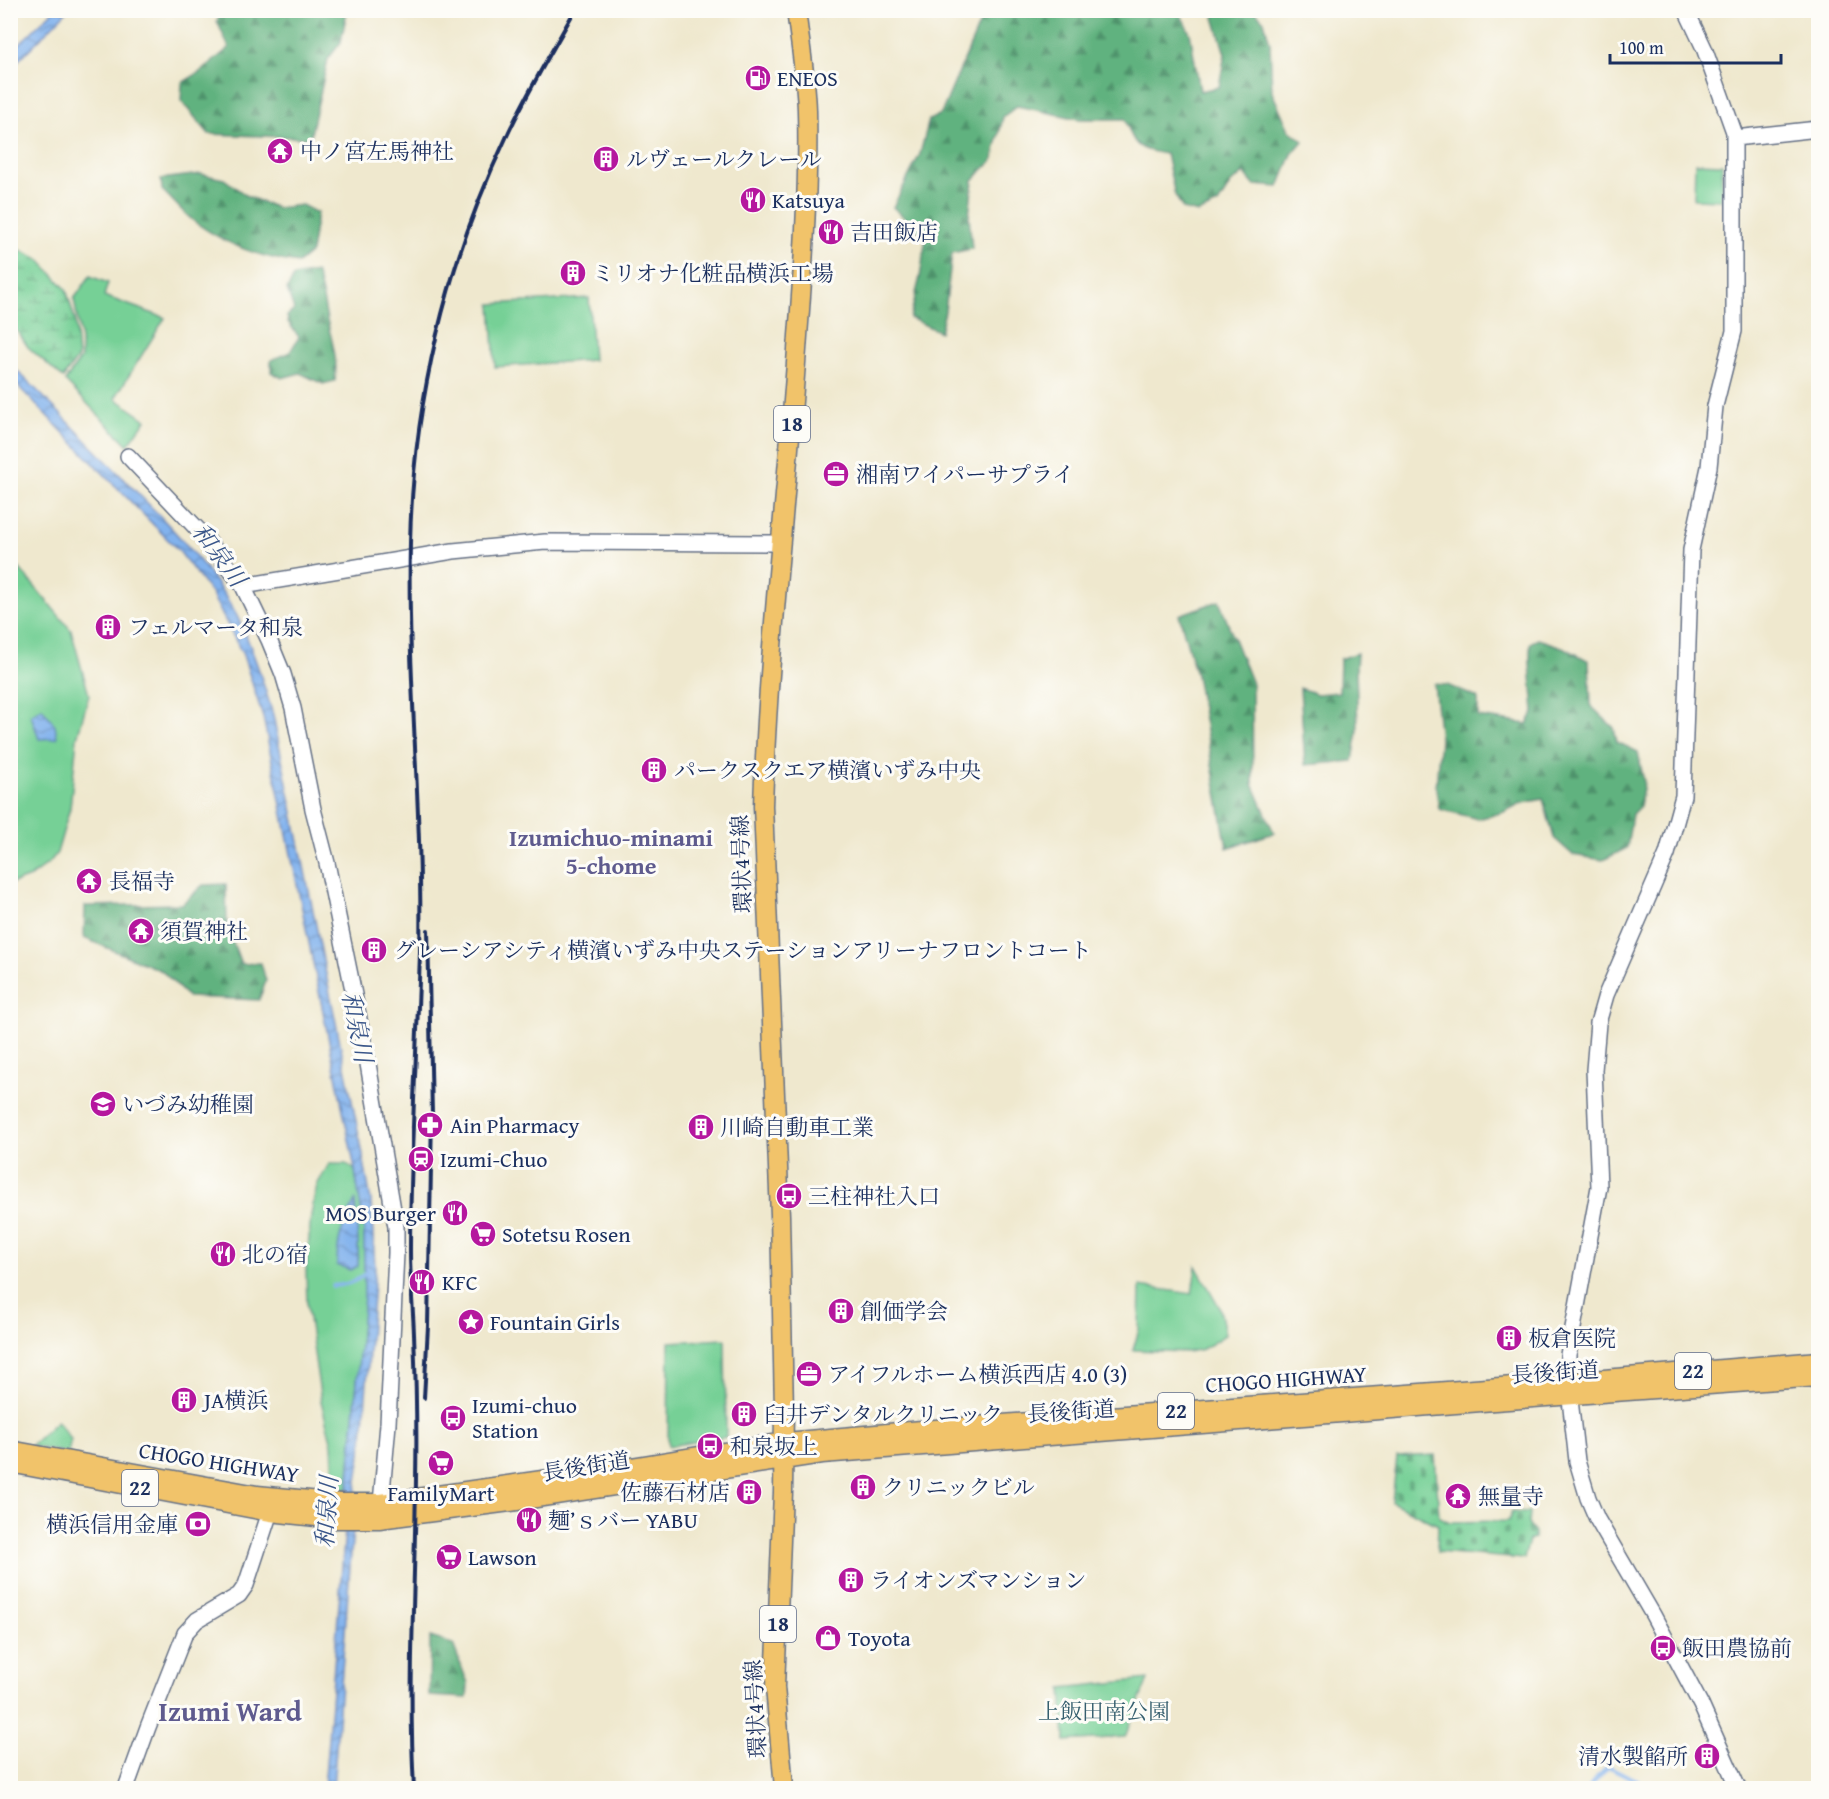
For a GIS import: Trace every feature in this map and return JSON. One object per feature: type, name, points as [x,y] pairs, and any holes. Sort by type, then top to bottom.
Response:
[{"type":"main road","name":"環状4号線","points":[[784,1788],[775,1687],[784,1450],[780,1215],[763,806],[765,745],[780,543],[791,436],[807,189],[807,107],[796,10]]},
{"type":"main road","name":"CHOGO HIGHWAY","points":[[372,1509],[615,1470],[945,1428],[1569,1388],[1818,1361]]},
{"type":"main road","name":"長後街道","points":[[1569,1388],[1818,1377]]},
{"type":"main road","name":"CHOGO HIGHWAY","points":[[10,1450],[271,1504]]},
{"type":"main road","name":"22","points":[[10,1463],[271,1504],[341,1511],[372,1509]]},
{"type":"street","points":[[1686,10],[1704,48],[1735,138],[1734,331],[1715,406],[1709,467],[1691,550],[1683,796],[1668,854],[1606,995],[1598,1023],[1594,1070],[1599,1187],[1568,1354],[1569,1388],[1577,1461],[1582,1481],[1597,1519],[1701,1704],[1738,1788]]},
{"type":"street","points":[[1735,138],[1818,129]]},
{"type":"street","points":[[128,456],[204,536],[243,586],[269,640],[293,708],[365,1047],[392,1198],[396,1253],[388,1424],[372,1509]]},
{"type":"street","points":[[243,586],[453,552],[544,542],[780,543]]},
{"type":"street","points":[[126,1788],[185,1633],[197,1620],[239,1594],[246,1586],[271,1504]]},
{"type":"green space","points":[[222,10],[347,11],[341,42],[328,59],[310,138],[209,134],[181,101],[182,83],[200,72],[229,48],[217,21]]},
{"type":"green space","points":[[985,11],[1179,11],[1190,33],[1200,91],[1219,87],[1225,54],[1214,17],[1218,11],[1255,11],[1264,21],[1270,43],[1272,92],[1289,130],[1303,141],[1292,154],[1279,187],[1254,185],[1244,173],[1231,183],[1218,204],[1198,213],[1183,209],[1175,195],[1166,154],[1138,145],[1131,136],[1125,119],[1079,119],[1017,106],[1003,117],[993,160],[973,180],[969,216],[972,249],[952,253],[940,332],[910,318],[926,238],[893,207],[920,154],[929,120],[941,114]]},
{"type":"green space","points":[[1695,163],[1722,164],[1721,200],[1694,199]]},
{"type":"green space","points":[[201,174],[224,179],[247,196],[277,208],[302,205],[317,213],[311,252],[298,263],[272,258],[234,245],[199,225],[162,190],[161,179]]},
{"type":"green space","points":[[10,245],[39,259],[66,289],[75,320],[78,357],[63,378],[28,347],[11,322]]},
{"type":"green space","points":[[316,272],[336,364],[335,381],[323,384],[300,373],[282,378],[271,372],[271,360],[290,352],[299,337],[288,322],[287,316],[294,310],[287,290],[294,276]]},
{"type":"green space","points":[[90,276],[108,283],[104,296],[165,318],[115,398],[146,420],[128,445],[65,381],[81,358],[81,340],[74,299]]},
{"type":"green space","points":[[589,298],[593,360],[495,367],[491,304]]},
{"type":"green space","points":[[10,565],[19,568],[71,630],[89,695],[77,738],[70,808],[57,853],[50,862],[30,877],[11,884]]},
{"type":"green space","points":[[1219,601],[1252,684],[1253,784],[1274,833],[1227,848],[1196,675],[1179,615]]},
{"type":"green space","points":[[1538,639],[1565,648],[1589,661],[1591,706],[1614,728],[1617,742],[1638,752],[1644,782],[1640,806],[1632,814],[1627,848],[1603,860],[1573,855],[1554,838],[1543,799],[1519,804],[1504,812],[1478,819],[1439,809],[1436,788],[1440,739],[1434,684],[1447,685],[1478,698],[1478,717],[1527,724],[1534,712],[1530,643]]},
{"type":"green space","points":[[1357,653],[1358,730],[1353,761],[1305,765],[1300,688],[1317,694],[1339,692],[1340,659]]},
{"type":"green space","points":[[226,884],[227,926],[241,964],[261,963],[266,981],[259,1000],[188,997],[162,971],[84,938],[85,906],[182,904],[203,885]]},
{"type":"green space","points":[[329,1164],[346,1164],[355,1170],[364,1228],[366,1277],[348,1488],[345,1490],[334,1488],[332,1445],[321,1401],[307,1305],[306,1270],[311,1215],[317,1185]]},
{"type":"green space","points":[[1196,1266],[1220,1308],[1225,1335],[1203,1349],[1188,1352],[1133,1350],[1139,1329],[1140,1286],[1192,1294]]},
{"type":"green space","points":[[725,1339],[726,1437],[668,1446],[669,1342]]},
{"type":"green space","points":[[57,1421],[71,1439],[68,1453],[30,1446]]},
{"type":"green space","points":[[1435,1455],[1439,1517],[1450,1522],[1508,1521],[1512,1512],[1529,1513],[1528,1524],[1535,1532],[1534,1538],[1529,1540],[1524,1559],[1437,1552],[1438,1525],[1392,1502],[1397,1457]]},
{"type":"green space","points":[[430,1637],[453,1644],[468,1684],[467,1698],[429,1696]]},
{"type":"green space","name":"上飯田南公園","points":[[1148,1679],[1125,1737],[1065,1741],[1062,1688]]},
{"type":"water","points":[[53,11],[67,11],[11,68],[11,52]]},
{"type":"water","points":[[10,364],[168,525],[213,577],[243,628],[273,715],[362,1150],[371,1201],[375,1268],[363,1439],[356,1489],[333,1788],[324,1788],[364,1296],[364,1228],[354,1164],[263,717],[243,655],[211,593],[179,551],[11,379]]},
{"type":"water","points":[[42,708],[55,725],[57,738],[39,739],[31,715]]},
{"type":"water","points":[[355,1201],[358,1266],[350,1270],[337,1265],[337,1256],[342,1232]]},
{"type":"waterway","points":[[333,1286],[352,1282],[367,1271]]},
{"type":"waterway","points":[[1589,1788],[1608,1766],[1651,1788]]},
{"type":"railway","points":[[414,1788],[412,1672],[416,1425],[410,1214],[420,901],[410,594],[413,491],[426,387],[450,285],[466,235],[514,122],[575,10]]},
{"type":"railway","points":[[424,1398],[428,1326],[432,1114],[428,930]]},
{"type":"place","name":"ENEOS","points":[[758,78]]},
{"type":"place","name":"中ノ宮左馬神社","points":[[280,151]]},
{"type":"place","name":"ルヴェールクレール","points":[[606,159]]},
{"type":"place","name":"Katsuya","points":[[753,200]]},
{"type":"place","name":"吉田飯店","points":[[831,232]]},
{"type":"place","name":"ミリオナ化粧品横浜工場","points":[[573,273]]},
{"type":"place","name":"湘南ワイパーサプライ","points":[[836,474]]},
{"type":"place","name":"フェルマータ和泉","points":[[108,627]]},
{"type":"place","name":"パークスクエア横濱いずみ中央","points":[[654,770]]},
{"type":"place","name":"長福寺","points":[[89,881]]},
{"type":"place","name":"須賀神社","points":[[141,931]]},
{"type":"place","name":"グレーシアシティ横濱いずみ中央ステーションアリーナフロントコート","points":[[374,950]]},
{"type":"place","name":"いづみ幼稚園","points":[[103,1104]]},
{"type":"place","name":"Ain Pharmacy","points":[[430,1125]]},
{"type":"place","name":"川崎自動車工業","points":[[701,1127]]},
{"type":"place","name":"Izumi-Chuo","points":[[421,1159]]},
{"type":"place","name":"三柱神社入口","points":[[789,1196]]},
{"type":"place","name":"MOS Burger","points":[[455,1213]]},
{"type":"place","name":"Sotetsu Rosen","points":[[483,1234]]},
{"type":"place","name":"北の宿","points":[[223,1254]]},
{"type":"place","name":"KFC","points":[[422,1282]]},
{"type":"place","name":"創価学会","points":[[841,1311]]},
{"type":"place","name":"Fountain Girls","points":[[471,1322]]},
{"type":"place","name":"板倉医院","points":[[1509,1338]]},
{"type":"place","name":"アイフルホーム横浜西店 4.0 (3)","points":[[809,1374]]},
{"type":"place","name":"JA横浜","points":[[184,1400]]},
{"type":"place","name":"臼井デンタルクリニック","points":[[744,1414]]},
{"type":"place","name":"Izumi-chuo Station","points":[[453,1418]]},
{"type":"place","name":"和泉坂上","points":[[710,1446]]},
{"type":"place","name":"FamilyMart","points":[[441,1463]]},
{"type":"place","name":"クリニックビル","points":[[863,1487]]},
{"type":"place","name":"佐藤石材店","points":[[749,1492]]},
{"type":"place","name":"無量寺","points":[[1458,1496]]},
{"type":"place","name":"麺’ｓバー YABU","points":[[529,1520]]},
{"type":"place","name":"横浜信用金庫","points":[[198,1524]]},
{"type":"place","name":"Lawson","points":[[449,1557]]},
{"type":"place","name":"ライオンズマンション","points":[[851,1580]]},
{"type":"place","name":"Toyota","points":[[828,1638]]},
{"type":"place","name":"飯田農協前","points":[[1663,1648]]},
{"type":"place","name":"清水製餡所","points":[[1707,1756]]},
{"type":"district","name":"Izumichuo-minami 5-chome","points":[[611,852]]},
{"type":"district","name":"Izumi Ward","points":[[230,1711]]},
{"type":"water label","name":"和泉川","points":[[219,555]]},
{"type":"water label","name":"和泉川","points":[[357,1027]]},
{"type":"water label","name":"和泉川","points":[[327,1512]]}]
